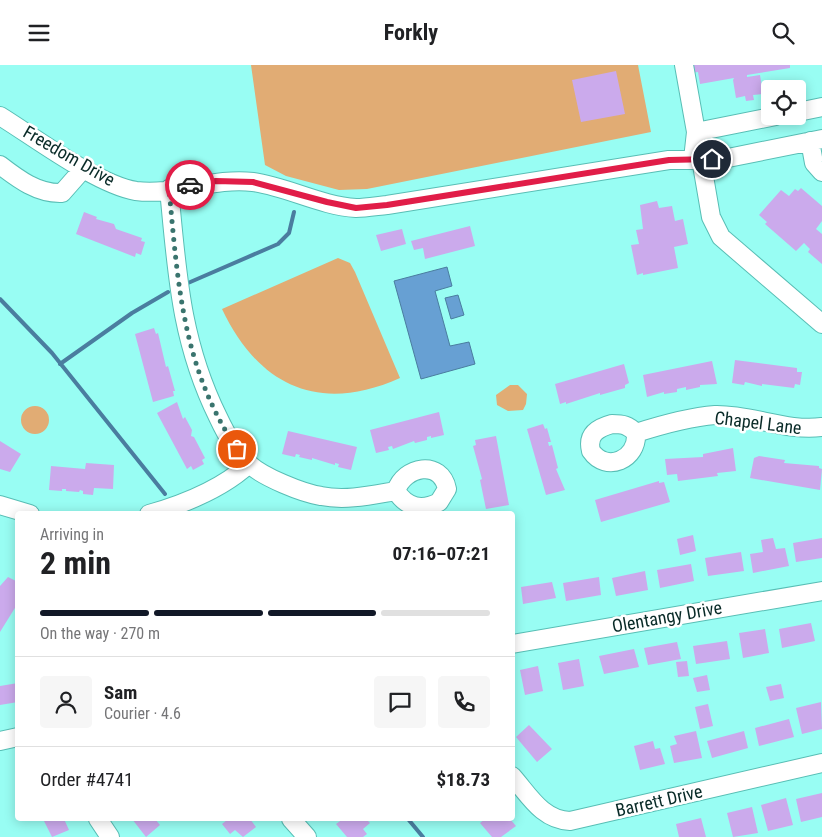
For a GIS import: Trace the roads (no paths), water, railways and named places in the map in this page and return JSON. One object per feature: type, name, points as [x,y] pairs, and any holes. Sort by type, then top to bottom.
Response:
[{"type":"street","points":[[684,65],[696,132],[697,159],[711,217],[721,237],[822,324]]},
{"type":"street","points":[[806,110],[822,107]]},
{"type":"street","name":"Freedom Drive","points":[[0,116],[100,178],[136,191],[169,189]]},
{"type":"street","points":[[696,132],[761,119]]},
{"type":"street","points":[[396,491],[355,498],[322,497],[294,489],[249,464],[223,427],[199,376],[192,353],[178,285],[169,189],[216,181],[253,182],[356,208],[387,205],[669,160],[723,159],[816,140],[814,163],[822,172]]},
{"type":"street","points":[[0,165],[42,192],[54,193],[62,193],[84,168]]},
{"type":"street","name":"Chapel Lane","points":[[636,433],[673,422],[715,415],[758,419],[811,429],[822,427]]},
{"type":"street","points":[[157,511],[199,496],[238,475],[249,464]]},
{"type":"street","points":[[0,505],[20,511]]},
{"type":"street","name":"Olentangy Drive","points":[[515,643],[822,591]]},
{"type":"street","points":[[0,741],[15,738]]},
{"type":"street","name":"Barrett Drive","points":[[515,779],[543,812],[560,821],[570,821],[822,763]]},
{"type":"street","points":[[99,821],[110,837]]},
{"type":"street","points":[[294,821],[306,837]]},
{"type":"water","points":[[447,267],[452,286],[435,291],[450,346],[469,342],[475,364],[421,379],[394,281]]},
{"type":"water","points":[[458,295],[464,315],[451,319],[445,298]]},
{"type":"waterway","points":[[188,283],[278,244],[289,233],[294,212]]},
{"type":"waterway","points":[[60,364],[132,313],[168,292]]},
{"type":"waterway","points":[[0,299],[52,353],[165,494]]},
{"type":"waterway","points":[[410,821],[423,837]]}]
